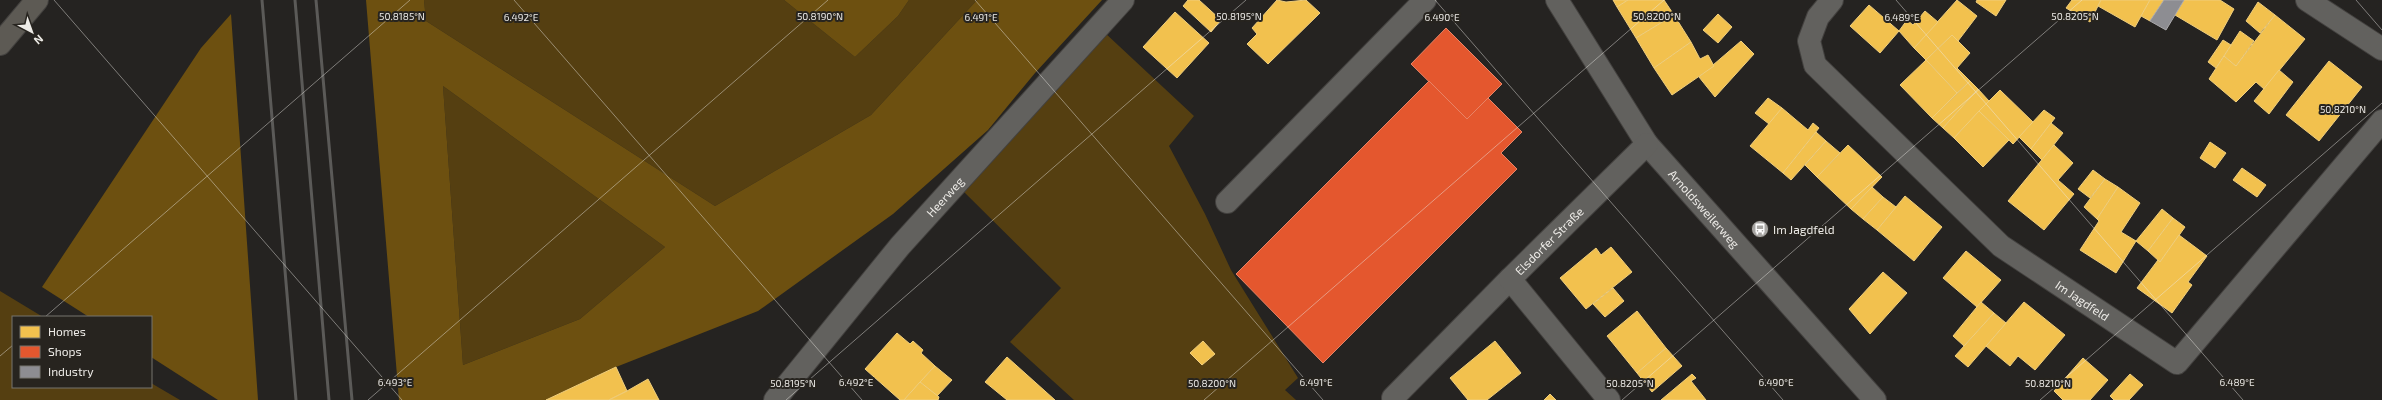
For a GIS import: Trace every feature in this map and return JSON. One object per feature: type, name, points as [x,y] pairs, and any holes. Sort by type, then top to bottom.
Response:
[{"type":"main road","points":[[0,44],[37,0]]},
{"type":"street","name":"Heerweg","points":[[775,400],[900,246],[1123,0]]},
{"type":"street","points":[[1227,202],[1425,0]]},
{"type":"street","name":"Arnoldsweilerweg","points":[[1557,0],[1647,144],[1876,400]]},
{"type":"street","name":"Im Jagdfeld","points":[[1832,0],[1818,18],[1809,41],[1815,65],[2001,246],[2177,363],[2382,121]]},
{"type":"street","points":[[2307,0],[2382,49]]},
{"type":"street","name":"Elsdorfer Straße","points":[[1609,400],[1510,279],[1647,144]]},
{"type":"street","points":[[1393,398],[1510,279]]},
{"type":"shaded area","points":[[366,0],[424,0],[426,21],[715,206],[871,115],[977,0],[1102,0],[1035,73],[988,130],[893,214],[758,311],[616,367],[546,400],[399,400]],"holes":[[[443,86],[665,247],[580,319],[463,365]]]},
{"type":"shaded area","points":[[424,0],[784,0],[855,57],[898,16],[909,0],[977,0],[871,115],[715,206],[426,21]]},
{"type":"shaded area","points":[[784,0],[909,0],[898,16],[855,57]]},
{"type":"shaded area","points":[[231,14],[258,400],[218,400],[152,358],[152,316],[87,316],[42,287],[201,48]]},
{"type":"shaded area","points":[[1104,32],[1194,116],[1169,146],[1205,214],[1231,270],[1298,378],[1285,390],[1296,400],[1074,400],[1010,342],[1061,288],[961,189]]},
{"type":"shaded area","points":[[443,86],[665,247],[580,319],[463,365]]},
{"type":"shaded area","points":[[0,291],[41,316],[12,316],[12,388],[152,388],[152,384],[180,400],[0,400]]},
{"type":"building: Homes","points":[[1188,0],[1199,0],[1221,20],[1211,32],[1183,6]]},
{"type":"building: Homes","points":[[1277,0],[1286,2],[1306,0],[1320,13],[1268,64],[1247,44],[1257,34],[1252,28]]},
{"type":"building: Homes","points":[[1613,0],[1628,0],[1617,7]]},
{"type":"building: Homes","points":[[1628,0],[1664,0],[1674,15],[1636,38],[1617,7]]},
{"type":"building: Homes","points":[[1957,0],[1977,16],[1958,41],[1952,35],[1926,60],[1914,48]]},
{"type":"building: Homes","points":[[1977,0],[2006,0],[1996,16],[1976,2]]},
{"type":"building: Homes","points":[[2072,0],[2101,0],[2090,22],[2066,8]]},
{"type":"building: Homes","points":[[2101,0],[2150,0],[2135,27],[2098,6]]},
{"type":"building: Homes","points":[[2150,0],[2164,0],[2150,21],[2141,16]]},
{"type":"building: Homes","points":[[2184,0],[2220,0],[2234,9],[2217,40],[2175,15]]},
{"type":"building: Homes","points":[[2258,2],[2275,15],[2260,33],[2246,21]]},
{"type":"building: Homes","points":[[1869,5],[1899,31],[1880,53],[1850,26]]},
{"type":"building: Homes","points":[[1925,11],[1938,22],[1914,48],[1899,31],[1907,20],[1913,25]]},
{"type":"building: Homes","points":[[1175,12],[1209,43],[1177,78],[1143,47]]},
{"type":"building: Homes","points":[[1718,14],[1732,27],[1718,43],[1703,30]]},
{"type":"building: Homes","points":[[1674,15],[1691,42],[1654,68],[1636,38]]},
{"type":"building: Homes","points":[[2275,15],[2305,39],[2264,89],[2256,82],[2236,102],[2209,79],[2224,56],[2236,66]]},
{"type":"building: Homes","points":[[2240,31],[2254,41],[2236,66],[2224,56]]},
{"type":"building: Homes","points":[[1952,35],[1970,53],[1957,68],[1970,81],[1957,93],[1926,60]]},
{"type":"building: Homes","points":[[2223,40],[2231,45],[2216,68],[2208,62]]},
{"type":"building: Homes","points":[[1741,41],[1754,54],[1715,97],[1699,77]]},
{"type":"building: Homes","points":[[1691,42],[1700,59],[1708,55],[1714,66],[1672,95],[1654,68]]},
{"type":"building: Homes","points":[[1926,60],[1957,93],[1932,118],[1900,85]]},
{"type":"building: Homes","points":[[2329,61],[2362,87],[2319,141],[2286,115]]},
{"type":"building: Homes","points":[[2279,70],[2293,82],[2269,114],[2254,101]]},
{"type":"building: Homes","points":[[1970,81],[1978,89],[1943,128],[1932,118]]},
{"type":"building: Homes","points":[[1978,89],[1989,101],[1954,138],[1943,128]]},
{"type":"building: Homes","points":[[2000,90],[2033,122],[2013,144],[1979,111]]},
{"type":"building: Homes","points":[[1768,98],[1782,108],[1769,124],[1755,113]]},
{"type":"building: Homes","points":[[1782,108],[1808,130],[1813,123],[1819,128],[1783,173],[1750,146]]},
{"type":"building: Homes","points":[[2044,110],[2055,118],[2031,149],[2019,137]]},
{"type":"building: Homes","points":[[1979,111],[2009,140],[1983,167],[1954,138]]},
{"type":"building: Homes","points":[[2051,123],[2063,133],[2042,160],[2031,149]]},
{"type":"building: Homes","points":[[1816,132],[1826,141],[1791,180],[1783,173]]},
{"type":"building: Homes","points":[[1826,141],[1840,153],[1817,177],[1805,165]]},
{"type":"building: Homes","points":[[2210,142],[2226,153],[2215,168],[2200,158]]},
{"type":"building: Homes","points":[[1848,145],[1882,177],[1851,209],[1817,177]]},
{"type":"building: Homes","points":[[2054,145],[2073,163],[2058,180],[2074,194],[2044,230],[2008,201]]},
{"type":"building: Homes","points":[[2242,168],[2266,185],[2257,197],[2233,180]]},
{"type":"building: Homes","points":[[2093,170],[2105,179],[2090,198],[2078,189]]},
{"type":"building: Homes","points":[[2105,179],[2118,187],[2097,219],[2084,207]]},
{"type":"building: Homes","points":[[1872,187],[1883,197],[1863,219],[1851,209]]},
{"type":"building: Homes","points":[[2118,187],[2140,203],[2121,232],[2136,241],[2116,273],[2080,250],[2099,221],[2097,219]]},
{"type":"building: Homes","points":[[1905,196],[1942,227],[1914,261],[1877,230]]},
{"type":"building: Homes","points":[[1883,197],[1896,207],[1877,230],[1863,219]]},
{"type":"building: Homes","points":[[2162,209],[2173,218],[2148,251],[2136,241]]},
{"type":"building: Homes","points":[[2173,218],[2185,227],[2160,262],[2148,251]]},
{"type":"building: Homes","points":[[2179,235],[2207,256],[2188,282],[2192,285],[2172,313],[2137,288],[2158,260],[2160,262]]},
{"type":"building: Homes","points":[[1611,247],[1632,272],[1586,309],[1560,278],[1596,248],[1601,255]]},
{"type":"building: Homes","points":[[1966,251],[2001,280],[1977,307],[1943,278]]},
{"type":"building: Homes","points":[[1883,272],[1907,293],[1870,334],[1849,309]]},
{"type":"building: Homes","points":[[1613,288],[1624,301],[1605,317],[1593,304]]},
{"type":"building: Homes","points":[[1981,302],[1994,313],[1964,346],[1953,336]]},
{"type":"building: Homes","points":[[2024,302],[2065,335],[2035,370],[2018,356],[2010,366],[1986,346]]},
{"type":"building: Homes","points":[[1637,311],[1666,348],[1637,373],[1607,336]]},
{"type":"building: Homes","points":[[1994,313],[2006,323],[1968,367],[1955,356]]},
{"type":"building: Homes","points":[[897,333],[910,344],[913,341],[923,350],[921,353],[935,366],[904,400],[900,400],[865,369]]},
{"type":"building: Homes","points":[[1203,341],[1215,354],[1202,365],[1190,353]]},
{"type":"building: Homes","points":[[1495,341],[1521,373],[1487,400],[1468,400],[1450,378]]},
{"type":"building: Homes","points":[[1666,348],[1682,366],[1652,392],[1637,373]]},
{"type":"building: Homes","points":[[1007,357],[1055,400],[1007,400],[985,382]]},
{"type":"building: Homes","points":[[2083,358],[2108,380],[2090,400],[2063,400],[2054,391]]},
{"type":"building: Homes","points":[[935,366],[952,380],[937,396],[920,382]]},
{"type":"building: Homes","points":[[616,367],[627,391],[609,400],[546,400]]},
{"type":"building: Homes","points":[[1692,374],[1696,378],[1691,381],[1706,400],[1661,400]]},
{"type":"building: Homes","points":[[2130,374],[2143,385],[2129,400],[2114,400],[2110,396]]},
{"type":"building: Homes","points":[[648,379],[659,400],[609,400],[627,391]]},
{"type":"building: Homes","points":[[920,382],[939,397],[938,400],[904,400]]},
{"type":"building: Homes","points":[[1550,394],[1556,400],[1544,400]]},
{"type":"building: Shops","points":[[1446,28],[1502,84],[1467,119],[1411,64]]},
{"type":"building: Shops","points":[[1429,81],[1467,119],[1488,98],[1522,132],[1501,153],[1517,169],[1323,363],[1236,274]]},
{"type":"building: Industry","points":[[2164,0],[2184,0],[2166,30],[2150,21]]},
{"type":"railway","points":[[262,0],[296,400]]},
{"type":"railway","points":[[295,0],[329,400]]},
{"type":"railway","points":[[316,0],[352,400]]},
{"type":"place","name":"Im Jagdfeld","points":[[1760,229]]}]
